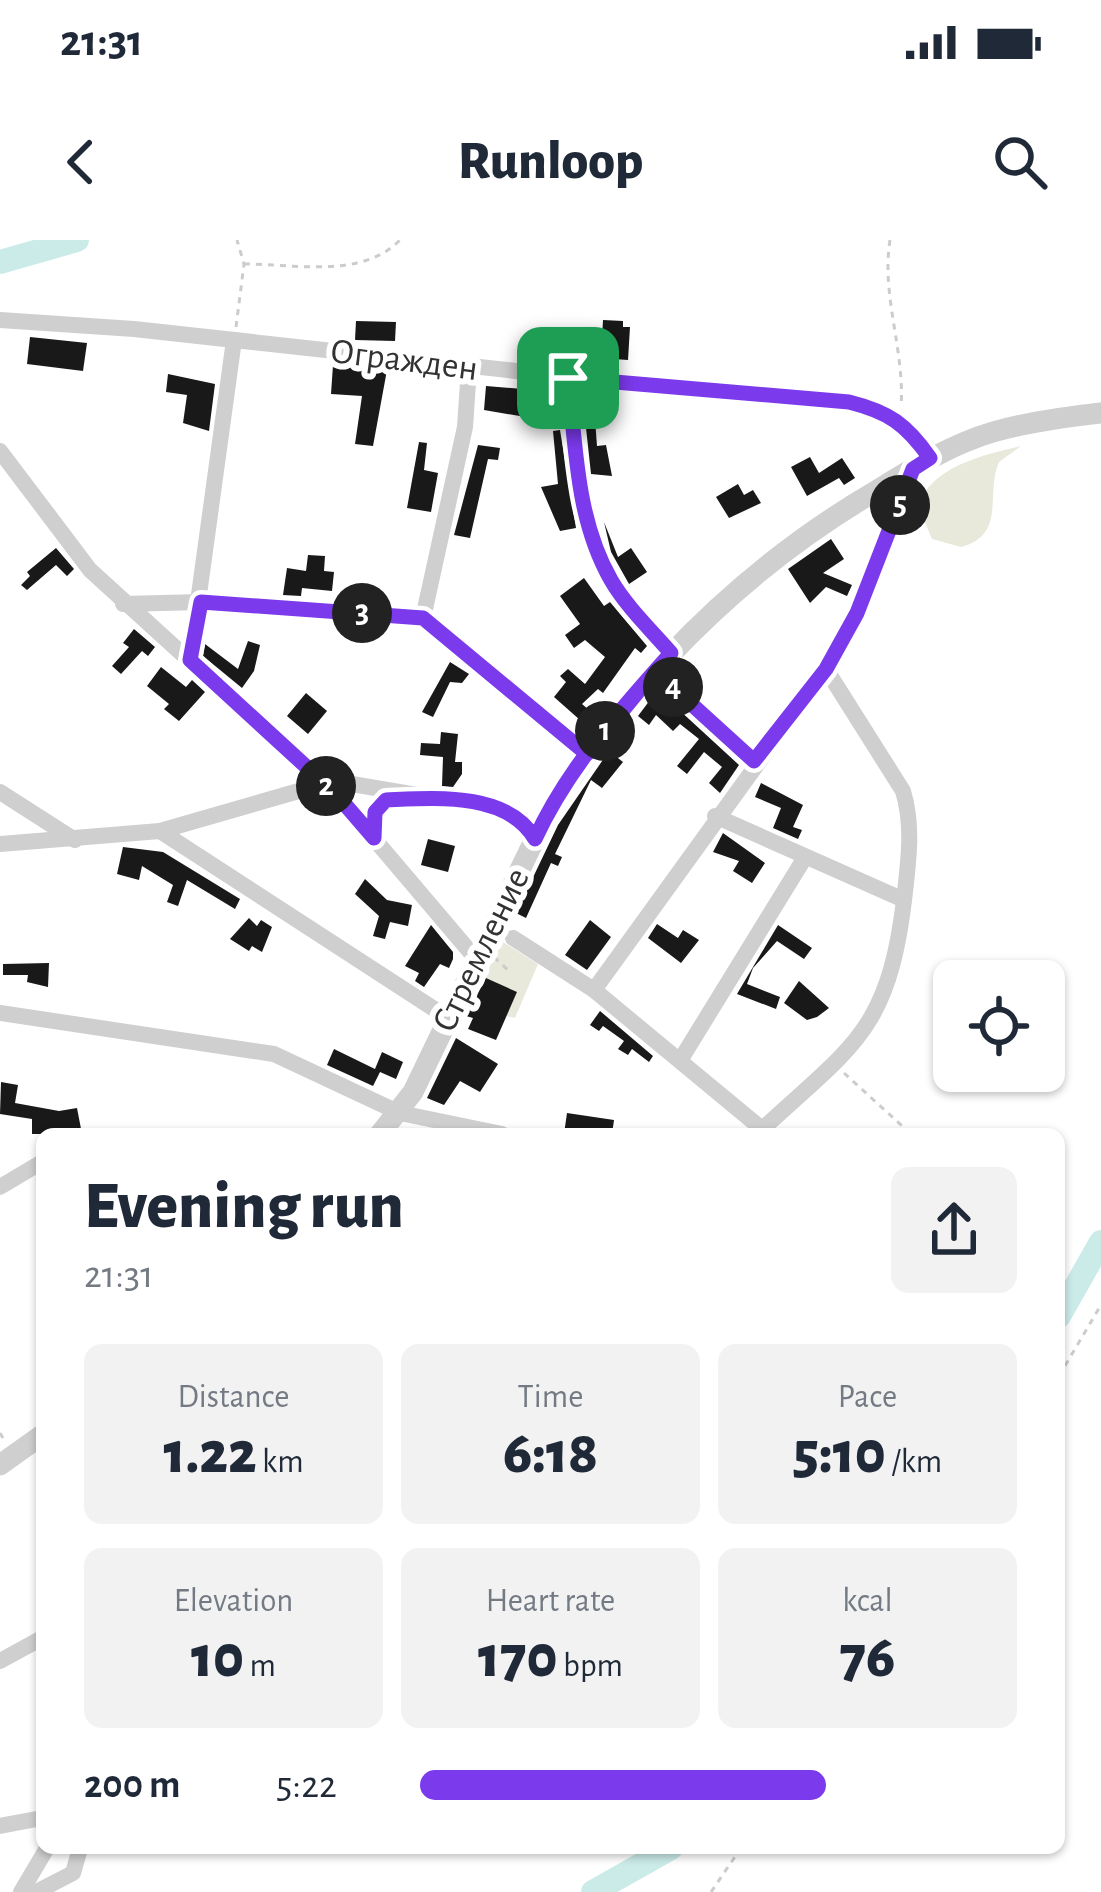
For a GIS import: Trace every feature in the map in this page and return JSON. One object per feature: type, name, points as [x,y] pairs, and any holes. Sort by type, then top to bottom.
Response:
[{"type":"street","name":"Огражден","points":[[0,320],[849,402],[888,412],[900,421]]},
{"type":"street","points":[[190,660],[234,340]]},
{"type":"street","points":[[423,618],[465,427],[469,368]]},
{"type":"street","points":[[568,378],[584,517],[595,549],[613,585],[671,653]]},
{"type":"street","name":"Стремление","points":[[386,1128],[400,1113],[535,839],[587,754],[655,671],[735,587],[792,542],[922,463],[991,433],[1101,413]]},
{"type":"street","points":[[594,989],[754,761],[826,669],[857,613],[922,463],[900,421]]},
{"type":"street","points":[[0,451],[50,523],[123,604],[309,769],[477,960]]},
{"type":"street","points":[[123,604],[201,602],[423,618],[587,754]]},
{"type":"street","points":[[764,1128],[855,1045],[883,1000],[897,959],[910,813],[903,791],[826,669]]},
{"type":"street","points":[[655,671],[754,761]]},
{"type":"street","points":[[309,769],[352,784],[513,815],[535,839]]},
{"type":"street","points":[[0,844],[160,831],[323,784]]},
{"type":"street","points":[[0,792],[76,841]]},
{"type":"street","points":[[374,838],[375,812],[386,800],[427,795]]},
{"type":"street","points":[[715,816],[904,900]]},
{"type":"street","points":[[160,831],[448,1018]]},
{"type":"street","points":[[681,1059],[804,859]]},
{"type":"street","points":[[514,938],[594,989],[681,1059],[756,1128]]},
{"type":"street","points":[[0,1013],[274,1054],[400,1113],[473,1128]]},
{"type":"street","points":[[0,1187],[36,1166]]},
{"type":"street","points":[[0,1465],[36,1439]]},
{"type":"street","points":[[0,1660],[36,1641]]},
{"type":"street","points":[[0,1826],[36,1819]]},
{"type":"street","points":[[21,1892],[43,1854]]},
{"type":"street","points":[[36,1892],[73,1874],[79,1854]]},
{"type":"path","points":[[234,340],[244,264],[238,240]]},
{"type":"path","points":[[244,264],[357,265],[387,254],[400,240]]},
{"type":"path","points":[[890,240],[888,289],[903,368],[900,421]]},
{"type":"path","points":[[834,1064],[904,1128]]},
{"type":"path","points":[[1065,1366],[1101,1305]]},
{"type":"path","points":[[711,1892],[737,1854]]},
{"type":"shaded area","points":[[1021,446],[999,462],[990,523],[984,533],[961,547],[932,539],[918,506],[935,481],[960,464]]},
{"type":"shaded area","points":[[495,937],[538,964],[515,1018],[506,1016],[517,992],[478,974]]},
{"type":"building","points":[[603,320],[623,321],[623,327],[630,327],[628,360],[614,359],[614,353],[541,353],[543,329],[569,328],[577,337],[602,338]]},
{"type":"building","points":[[356,321],[396,322],[395,341],[355,340]]},
{"type":"building","points":[[30,337],[87,343],[83,371],[27,364]]},
{"type":"building","points":[[333,365],[387,370],[373,446],[355,444],[362,396],[331,394]]},
{"type":"building","points":[[168,374],[215,384],[209,431],[183,423],[187,395],[166,392]]},
{"type":"building","points":[[486,386],[547,391],[543,420],[484,410]]},
{"type":"building","points":[[582,391],[593,392],[597,446],[606,445],[612,476],[591,474]]},
{"type":"building","points":[[560,430],[576,528],[560,531],[541,487],[558,484],[553,431]]},
{"type":"building","points":[[419,442],[427,443],[424,470],[438,473],[431,512],[407,508]]},
{"type":"building","points":[[478,445],[500,448],[498,460],[488,459],[470,538],[454,535]]},
{"type":"building","points":[[810,457],[819,473],[842,458],[855,478],[844,485],[839,478],[807,496],[791,467]]},
{"type":"building","points":[[738,484],[744,495],[753,490],[761,503],[729,518],[716,497]]},
{"type":"building","points":[[604,522],[618,557],[631,548],[647,572],[629,584],[611,552]]},
{"type":"building","points":[[831,539],[844,559],[823,573],[852,585],[847,596],[826,587],[810,603],[788,569]]},
{"type":"building","points":[[56,548],[74,569],[67,576],[56,565],[27,590],[21,585],[30,576],[27,572]]},
{"type":"building","points":[[308,555],[325,556],[324,571],[334,572],[332,591],[302,588],[301,596],[283,595],[287,568],[306,571]]},
{"type":"building","points":[[584,578],[604,606],[610,602],[647,646],[641,653],[635,648],[603,693],[598,689],[582,704],[589,710],[580,720],[554,697],[566,682],[560,676],[568,669],[585,684],[605,657],[585,640],[574,648],[565,635],[580,624],[560,596]]},
{"type":"building","points":[[134,629],[155,647],[148,656],[142,651],[121,674],[112,666],[129,647],[123,643]]},
{"type":"building","points":[[248,641],[260,645],[254,671],[242,688],[203,656],[205,644],[238,669]]},
{"type":"building","points":[[450,662],[469,674],[462,683],[450,682],[433,717],[422,712]]},
{"type":"building","points":[[161,667],[186,687],[192,680],[205,692],[179,721],[164,709],[169,704],[147,686]]},
{"type":"building","points":[[306,693],[327,711],[308,734],[287,716]]},
{"type":"building","points":[[653,696],[673,712],[677,708],[739,765],[720,793],[709,783],[722,767],[704,752],[687,774],[677,766],[699,739],[680,724],[673,731],[656,715],[649,725],[638,716]]},
{"type":"building","points":[[441,732],[458,734],[455,762],[462,762],[462,774],[453,787],[442,786],[443,757],[420,755],[421,743],[440,744]]},
{"type":"building","points":[[609,751],[623,762],[602,788],[591,780],[555,854],[562,857],[558,866],[551,863],[526,918],[516,913],[558,825]]},
{"type":"building","points":[[761,783],[803,805],[793,827],[802,830],[798,839],[773,828],[781,808],[755,797]]},
{"type":"building","points":[[723,833],[765,863],[752,883],[733,871],[739,861],[713,852]]},
{"type":"building","points":[[428,839],[455,846],[448,872],[421,865]]},
{"type":"building","points":[[123,847],[163,852],[240,899],[235,909],[187,880],[178,906],[167,902],[173,885],[142,866],[139,880],[117,874]]},
{"type":"building","points":[[365,879],[387,900],[412,905],[408,926],[390,922],[385,939],[373,936],[379,916],[355,894]]},
{"type":"building","points":[[249,918],[257,926],[261,920],[272,927],[262,952],[252,946],[249,951],[230,939]]},
{"type":"building","points":[[590,920],[611,937],[587,970],[565,955]]},
{"type":"building","points":[[657,924],[678,938],[683,930],[699,940],[681,963],[648,938]]},
{"type":"building","points":[[431,925],[453,952],[453,959],[449,968],[440,964],[424,987],[415,981],[419,973],[405,966]]},
{"type":"building","points":[[778,925],[812,948],[804,959],[777,941],[753,968],[747,984],[780,997],[776,1009],[737,994],[734,999]]},
{"type":"building","points":[[49,963],[48,987],[27,982],[28,975],[3,975],[3,964]]},
{"type":"building","points":[[486,978],[517,992],[496,1040],[468,1029],[473,1018],[466,1016]]},
{"type":"building","points":[[799,981],[829,1008],[807,1020],[784,1003]]},
{"type":"building","points":[[600,1011],[653,1056],[649,1062],[632,1049],[628,1055],[618,1049],[624,1041],[603,1026],[599,1031],[590,1025]]},
{"type":"building","points":[[456,1038],[498,1064],[480,1092],[460,1081],[444,1105],[427,1098]]},
{"type":"building","points":[[334,1049],[375,1069],[382,1052],[403,1062],[396,1079],[380,1072],[373,1086],[327,1065]]},
{"type":"building","points":[[1,1082],[18,1085],[15,1103],[59,1111],[77,1108],[81,1128],[36,1128],[32,1134],[32,1119],[0,1114]]},
{"type":"building","points":[[567,1113],[614,1120],[613,1128],[565,1128]]},
{"type":"waterway","points":[[0,262],[77,240]]},
{"type":"waterway","points":[[1065,1305],[1101,1242]]},
{"type":"waterway","points":[[593,1892],[660,1854]]},
{"type":"route","points":[[568,378],[584,517],[595,549],[613,585],[671,653],[655,671],[609,726],[571,776],[535,839],[513,815],[427,795],[379,805],[374,838],[336,794],[190,660],[201,602],[423,618],[447,643],[587,754],[609,726],[655,671],[754,761],[826,669],[857,613],[913,469],[930,458],[910,429],[888,412],[849,402],[568,378]]}]
